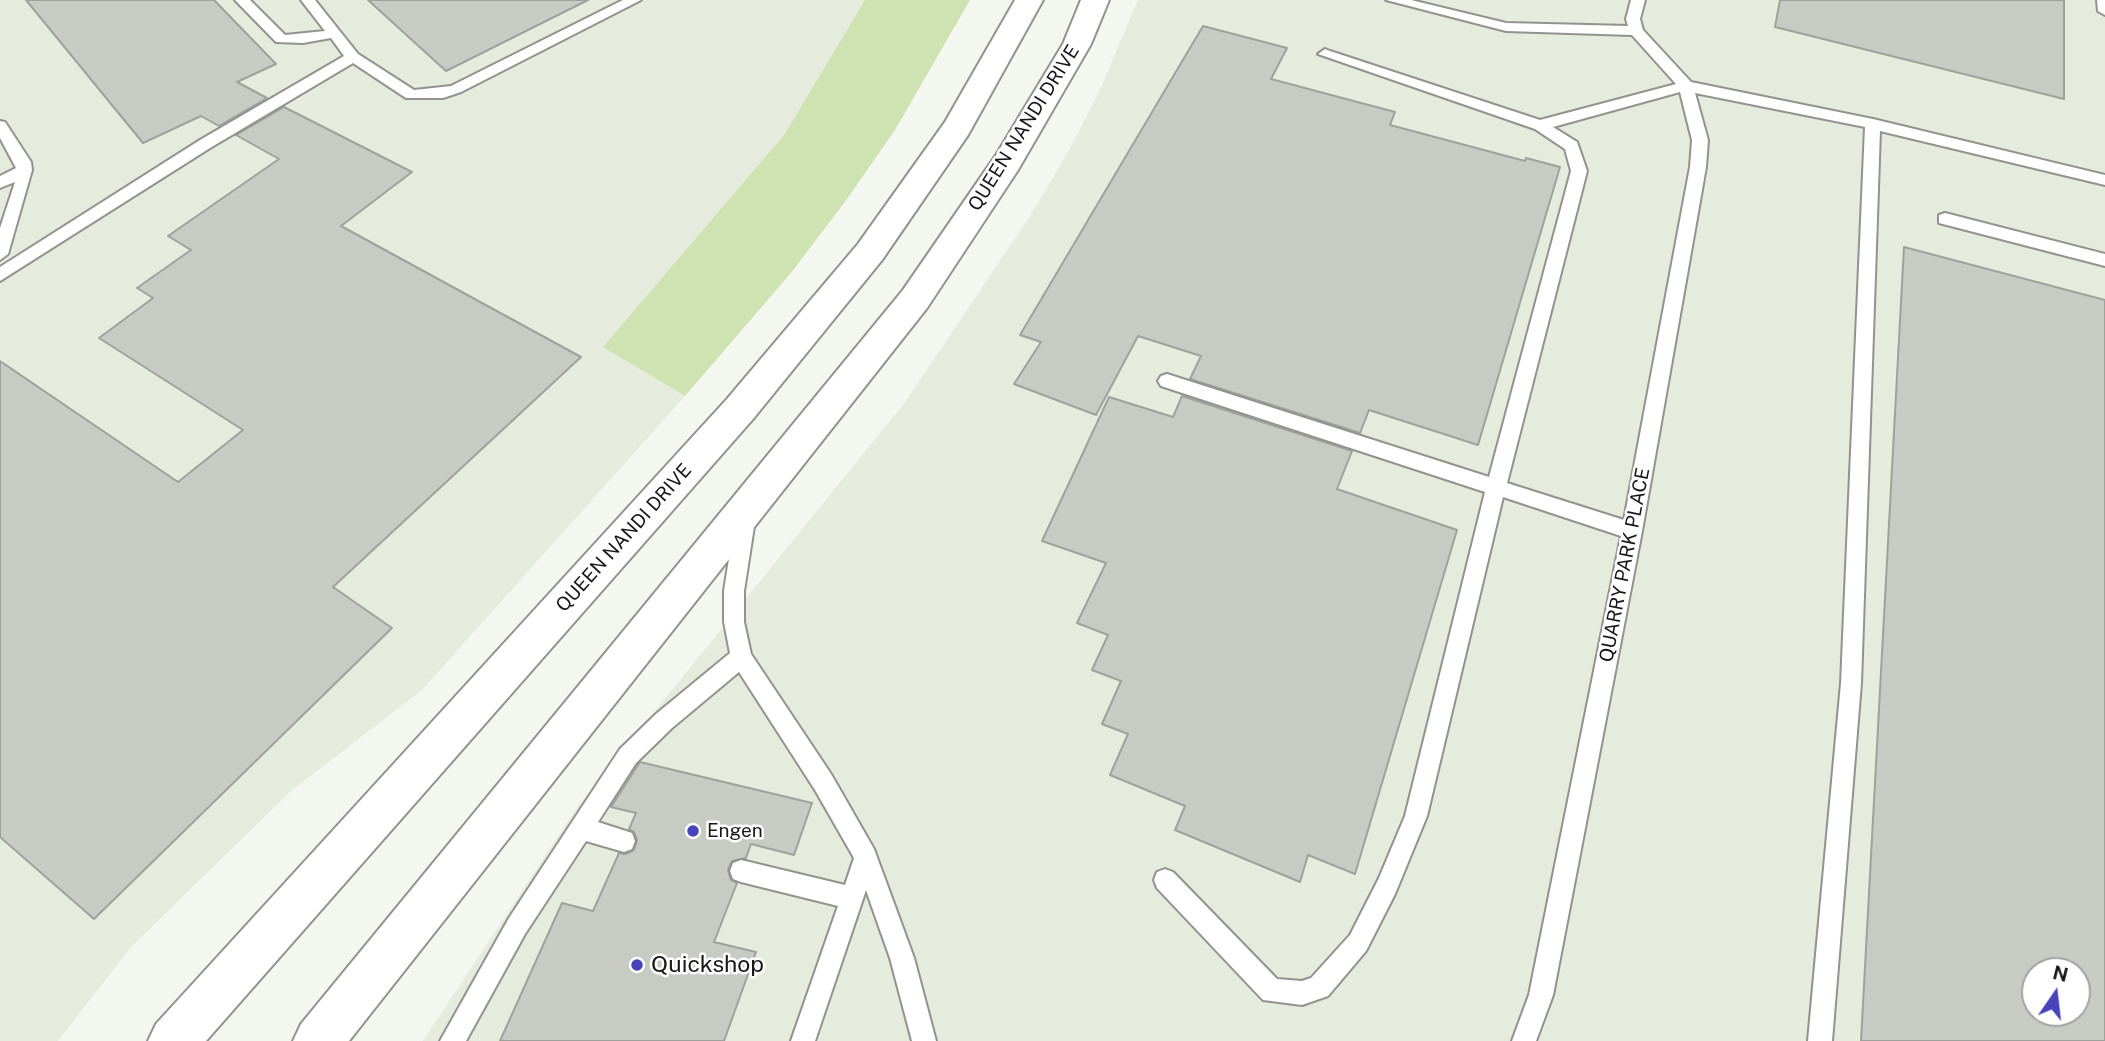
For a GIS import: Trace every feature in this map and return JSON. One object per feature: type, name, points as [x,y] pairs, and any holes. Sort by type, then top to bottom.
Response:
[{"type":"main road","name":"QUEEN NANDI DRIVE","points":[[173,1041],[740,409],[870,252],[957,128],[1021,19],[1029,0]]},
{"type":"main road","name":"QUEEN NANDI DRIVE","points":[[318,1041],[915,299],[1007,162],[1077,44],[1095,0]]},
{"type":"lane","points":[[242,0],[281,39],[303,40],[335,33]]},
{"type":"lane","points":[[308,0],[353,57],[411,94],[443,93],[456,89],[634,0]]},
{"type":"lane","points":[[1393,0],[1506,27],[1636,31]]},
{"type":"lane","points":[[1637,0],[1633,19],[1636,31],[1686,86]]},
{"type":"lane","points":[[2104,0],[2105,11]]},
{"type":"lane","points":[[1165,880],[1272,991],[1302,993],[1319,987],[1359,943],[1387,886],[1416,816],[1496,487],[1579,171],[1579,163],[1572,146],[1540,125],[1325,54]]},
{"type":"lane","points":[[0,275],[205,145],[353,57]]},
{"type":"lane","points":[[1540,125],[1686,86],[1873,124],[2105,180]]},
{"type":"lane","name":"QUARRY PARK PLACE","points":[[1524,1041],[1541,995],[1632,531],[1698,167],[1700,140],[1686,86]]},
{"type":"lane","points":[[1820,1041],[1850,683],[1873,124]]},
{"type":"lane","points":[[0,126],[23,162],[24,170],[0,254]]},
{"type":"lane","points":[[0,183],[24,170]]},
{"type":"lane","points":[[1945,219],[2105,260]]},
{"type":"lane","points":[[1167,381],[1632,531]]},
{"type":"lane","points":[[747,509],[734,591],[734,622],[741,657],[823,782],[866,857],[902,958],[924,1041]]},
{"type":"lane","points":[[452,1041],[517,926],[628,756],[644,739],[741,657]]},
{"type":"lane","points":[[579,828],[624,841]]},
{"type":"lane","points":[[803,1041],[866,857]]},
{"type":"lane","points":[[741,871],[852,898]]},
{"type":"shaded area","points":[[0,0],[865,0],[784,135],[604,347],[685,396],[421,691],[292,790],[130,948],[58,1041],[0,1041]]},
{"type":"shaded area","points":[[1138,0],[2105,0],[2105,1041],[423,1041],[578,806],[906,401],[1030,216],[1099,92]]},
{"type":"green space","points":[[865,0],[970,0],[895,130],[847,199],[791,273],[685,396],[603,347],[784,135]]},
{"type":"building","points":[[26,0],[214,0],[276,64],[237,82],[267,98],[219,126],[201,116],[143,143]]},
{"type":"building","points":[[368,0],[588,0],[446,71]]},
{"type":"building","points":[[1780,0],[2064,0],[2064,99],[1775,27]]},
{"type":"building","points":[[1203,26],[1287,48],[1271,79],[1395,112],[1390,125],[1525,161],[1526,158],[1560,167],[1478,445],[1369,410],[1360,433],[1190,379],[1201,356],[1138,336],[1096,415],[1014,384],[1041,342],[1020,335]]},
{"type":"building","points":[[284,107],[412,172],[341,226],[581,357],[333,587],[392,628],[94,919],[0,837],[0,361],[178,482],[243,430],[99,338],[153,298],[137,288],[191,250],[168,236],[279,159],[236,135]]},
{"type":"building","points":[[1904,247],[2105,300],[2105,1041],[1861,1041]]},
{"type":"building","points":[[1182,396],[1352,451],[1337,489],[1457,530],[1355,874],[1308,855],[1300,882],[1175,830],[1185,806],[1110,775],[1128,734],[1102,724],[1121,681],[1092,670],[1108,635],[1077,623],[1106,563],[1042,541],[1109,397],[1173,417]]},
{"type":"building","points":[[640,762],[812,803],[794,855],[751,844],[746,858],[732,861],[728,870],[731,880],[737,883],[714,942],[756,952],[724,1041],[500,1041],[562,903],[593,911],[619,853],[625,854],[634,850],[637,840],[634,832],[629,829],[636,813],[611,807]]},
{"type":"place","name":"Engen","points":[[693,831]]},
{"type":"place","name":"Quickshop","points":[[637,965]]}]
